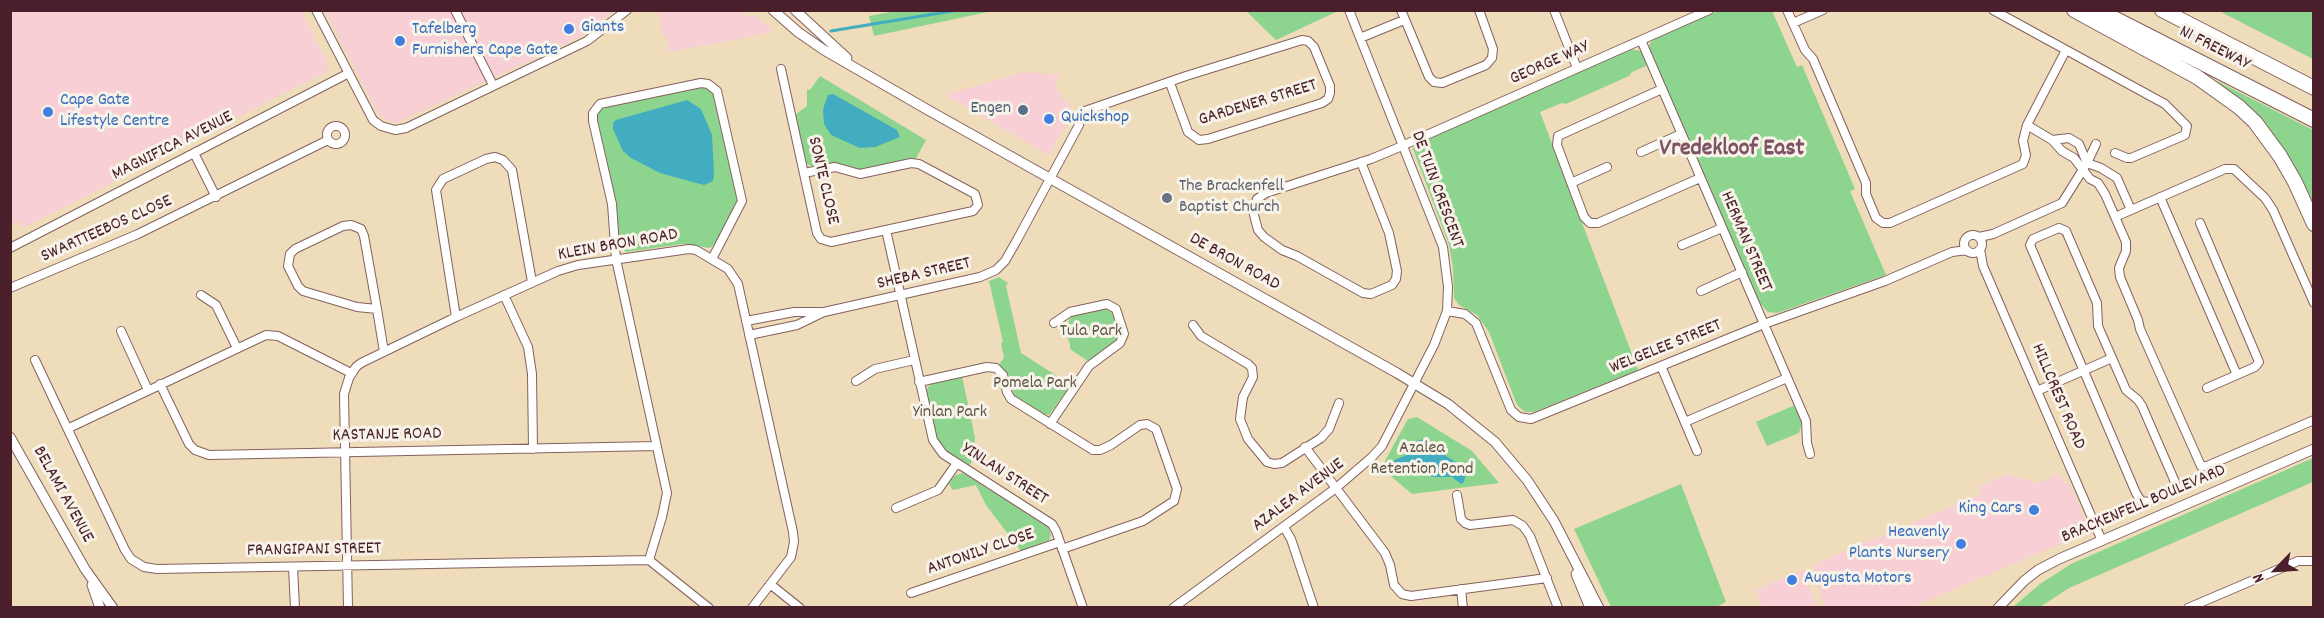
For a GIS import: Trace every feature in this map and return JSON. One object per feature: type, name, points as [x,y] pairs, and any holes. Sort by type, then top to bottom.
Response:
[{"type":"highway","points":[[2074,10],[2197,77],[2240,107],[2255,122],[2280,156],[2295,182],[2313,224]]},
{"type":"highway","name":"N1 FREEWAY","points":[[2098,10],[2313,120]]},
{"type":"highway","name":"N1 FREEWAY","points":[[2162,10],[2313,88]]},
{"type":"street","points":[[316,10],[373,120],[381,126],[395,130],[406,128],[587,41],[627,10]]},
{"type":"street","points":[[455,10],[493,85]]},
{"type":"street","name":"DE BRON ROAD","points":[[773,10],[798,32],[865,73],[1448,404],[1495,442],[1527,480],[1554,521],[1599,608]]},
{"type":"street","name":"DE BRON ROAD","points":[[795,10],[865,73]]},
{"type":"street","name":"DE TUIN CRESCENT","points":[[1349,10],[1443,247],[1448,287],[1447,311],[1440,332],[1414,383]]},
{"type":"street","points":[[1401,10],[1429,77],[1434,82],[1442,83],[1485,65],[1492,58],[1494,49],[1479,10]]},
{"type":"street","points":[[1554,10],[1577,68]]},
{"type":"street","name":"GEORGE WAY","points":[[1361,162],[1389,233],[1397,271],[1392,285],[1371,294],[1363,293],[1298,256],[1282,250],[1260,233],[1253,211],[1255,202],[1262,194],[1361,162],[1709,10]]},
{"type":"street","points":[[1787,10],[1805,50],[1813,59],[1866,183],[1866,194],[1880,222],[1890,223],[2020,166],[2026,158],[2023,137],[2027,125],[2066,50]]},
{"type":"street","points":[[1793,23],[1823,10]]},
{"type":"street","points":[[1993,10],[2166,104],[2187,126],[2185,135],[2131,158],[2115,153]]},
{"type":"street","points":[[1360,38],[1404,20]]},
{"type":"street","name":"GARDENER STREET","points":[[1049,179],[1079,126],[1082,112],[1170,83],[1302,40],[1308,41],[1314,47],[1330,87],[1330,93],[1328,99],[1322,103],[1203,140],[1195,138],[1188,132],[1170,83]]},
{"type":"street","name":"HERMAN STREET","points":[[1641,40],[1806,421],[1810,454]]},
{"type":"street","name":"SONTE CLOSE","points":[[781,69],[820,239],[831,242],[886,230]]},
{"type":"street","name":"MAGNIFICA AVENUE","points":[[10,248],[349,73]]},
{"type":"street","points":[[709,608],[649,560],[667,493],[616,259],[612,204],[593,121],[595,109],[600,104],[701,83],[712,85],[719,94],[742,197],[740,207],[712,259]]},
{"type":"street","points":[[1662,89],[1558,136],[1556,143],[1585,220],[1595,224],[1701,178]]},
{"type":"street","points":[[2027,125],[2052,140],[2062,152],[2074,158],[2090,179],[2102,188],[2126,245],[2119,268],[2120,277],[2144,339],[2201,466],[2207,466],[2313,420]]},
{"type":"street","points":[[1641,152],[1681,134]]},
{"type":"street","points":[[2052,140],[2069,138],[2080,145],[2087,162],[2117,178],[2132,210]]},
{"type":"street","name":"SWARTTEEBOS CLOSE","points":[[10,288],[138,234],[328,140]]},
{"type":"street","points":[[1969,251],[1965,240],[1971,235],[1980,244],[1993,234],[2062,203],[2096,144]]},
{"type":"street","points":[[194,153],[216,197]]},
{"type":"street","points":[[456,317],[436,190],[443,179],[486,159],[495,157],[503,160],[512,170],[532,282]]},
{"type":"street","points":[[804,173],[835,167],[860,174],[911,163],[919,164],[975,194],[978,199],[977,208],[972,211],[886,230],[900,295]]},
{"type":"street","points":[[1571,183],[1607,167]]},
{"type":"street","points":[[2115,217],[2225,169],[2236,169],[2273,210],[2313,303]]},
{"type":"street","name":"SHEBA STREET","points":[[746,321],[794,312],[824,312],[980,278],[996,270],[1005,261],[1049,179]]},
{"type":"street","points":[[2160,197],[2237,375]]},
{"type":"street","points":[[2200,223],[2259,359],[2257,366],[2207,388]]},
{"type":"street","points":[[376,309],[357,307],[303,291],[288,266],[290,254],[295,249],[343,226],[358,227],[364,236],[384,352]]},
{"type":"street","points":[[1682,245],[1722,228]]},
{"type":"street","points":[[2059,228],[2066,231],[2097,303],[2098,326],[2126,390],[2142,406],[2175,482],[2174,490],[2148,502],[2139,500],[2084,370],[2030,245],[2034,239],[2059,228]]},
{"type":"street","name":"WELGELEE STREET","points":[[1447,311],[1465,314],[1476,323],[1511,410],[1523,419],[1535,418],[1764,324],[1885,281],[1952,252],[1965,240]]},
{"type":"street","name":"WELGELEE STREET","points":[[1952,252],[1969,251],[1980,244]]},
{"type":"street","name":"HILLCREST ROAD","points":[[1980,244],[1983,266],[2102,540]]},
{"type":"street","name":"KLEIN BRON ROAD","points":[[351,373],[362,363],[456,317],[568,268],[688,249],[712,259],[728,269],[734,276],[794,537],[791,557],[752,608]]},
{"type":"street","name":"HILLCREST ROAD","points":[[1969,251],[1983,266]]},
{"type":"street","points":[[1701,291],[1742,273]]},
{"type":"street","points":[[201,295],[216,305],[237,348]]},
{"type":"street","points":[[504,295],[528,347],[532,374],[533,449]]},
{"type":"street","name":"YINLAN STREET","points":[[900,295],[933,440],[939,450],[957,463],[1052,524],[1083,608]]},
{"type":"street","points":[[919,382],[993,367],[1001,372],[1011,399],[1050,424],[1089,366],[1120,343],[1124,334],[1118,312],[1107,304],[1070,312],[1054,323]]},
{"type":"street","name":"SHEBA STREET","points":[[749,335],[797,325],[824,312]]},
{"type":"street","points":[[778,315],[780,328]]},
{"type":"street","points":[[1193,325],[1201,336],[1252,368],[1253,377],[1243,397],[1240,419],[1244,433],[1267,462],[1278,464],[1317,441],[1329,429],[1339,403]]},
{"type":"street","points":[[121,331],[148,390]]},
{"type":"street","points":[[69,428],[260,337],[278,336],[351,373],[344,394],[348,608]]},
{"type":"street","points":[[2037,391],[2112,358]]},
{"type":"street","name":"FRANGIPANI STREET","points":[[35,360],[125,550],[138,564],[157,569],[649,560]]},
{"type":"street","points":[[856,381],[875,369],[914,360]]},
{"type":"street","points":[[1660,366],[1697,451]]},
{"type":"street","points":[[1685,422],[1788,378]]},
{"type":"street","name":"AZALEA AVENUE","points":[[1173,608],[1362,467],[1382,446],[1414,383]]},
{"type":"street","name":"KASTANJE ROAD","points":[[160,384],[189,444],[201,453],[209,455],[656,446]]},
{"type":"street","name":"ANTONILY CLOSE","points":[[911,593],[1150,518],[1173,501],[1177,489],[1158,432],[1150,425],[1140,425],[1118,441],[1097,450],[1089,448],[1050,424]]},
{"type":"street","name":"BELAMI AVENUE","points":[[10,437],[85,569],[113,608]]},
{"type":"street","points":[[1305,447],[1387,557],[1394,585],[1399,592],[1411,596],[1546,578]]},
{"type":"street","name":"BRACKENFELL BOULEVARD","points":[[1998,608],[2038,570],[2313,449]]},
{"type":"street","points":[[896,508],[938,490],[957,463]]},
{"type":"street","points":[[1457,495],[1461,519],[1467,525],[1509,520],[1520,523],[1530,536],[1558,608]]},
{"type":"street","name":"DE BRON ROAD","points":[[1554,521],[1590,608]]},
{"type":"street","points":[[1284,527],[1291,539],[1314,608]]},
{"type":"street","points":[[2188,608],[2298,561],[2313,561]]},
{"type":"street","points":[[293,567],[295,608]]},
{"type":"street","name":"BELAMI AVENUE","points":[[85,569],[100,608]]},
{"type":"street","points":[[770,584],[800,608]]},
{"type":"street","points":[[1461,589],[1463,608]]},
{"type":"shaded area","points":[[11,10],[301,11],[328,64],[326,72],[168,153],[161,154],[146,149],[119,162],[118,160],[116,162],[123,177],[23,228],[19,221],[11,225]]},
{"type":"shaded area","points":[[325,11],[614,11],[580,37],[396,123],[379,115]]},
{"type":"shaded area","points":[[658,11],[741,11],[746,16],[755,15],[774,32],[669,52]]},
{"type":"shaded area","points":[[1024,72],[1060,75],[1055,85],[1062,98],[1069,102],[1072,112],[1049,155],[945,95]]},
{"type":"shaded area","points":[[2008,474],[2038,483],[2059,474],[2063,483],[2069,483],[2087,526],[2084,534],[1912,607],[1824,607],[1813,565],[1981,494],[1978,487]]},
{"type":"shaded area","name":"Augusta Motors","points":[[1802,570],[1818,607],[1762,607],[1755,590]]},
{"type":"green space","points":[[902,10],[993,11],[874,36],[869,16]]},
{"type":"green space","points":[[1246,11],[1338,11],[1276,40]]},
{"type":"green space","points":[[1718,11],[1772,11],[1797,67],[1802,65],[1855,189],[1850,191],[1886,275],[1777,313],[1768,312],[1758,301],[1649,50],[1650,43],[1657,37]]},
{"type":"green space","points":[[2219,11],[2313,11],[2313,59]]},
{"type":"green space","points":[[1630,49],[1641,51],[1648,65],[1566,104],[1562,103],[1540,112],[1638,370],[1534,412],[1525,412],[1517,405],[1489,332],[1477,315],[1459,305],[1454,298],[1453,268],[1449,245],[1413,149],[1422,140]]},
{"type":"green space","points":[[820,76],[926,140],[915,160],[862,170],[838,163],[814,167],[808,165],[795,115],[807,106],[807,89],[810,90]]},
{"type":"green space","points":[[2209,77],[2313,130],[2313,214],[2290,165],[2207,80]]},
{"type":"green space","points":[[702,87],[715,95],[738,199],[737,205],[716,243],[710,248],[682,244],[626,252],[619,246],[616,203],[597,118],[598,112],[606,105]]},
{"type":"green space","name":"Pomela Park","points":[[999,277],[1008,283],[1006,286],[1021,353],[1071,385],[1049,415],[1043,414],[1014,395],[1007,373],[999,364],[1004,358],[1001,343],[1003,342],[989,281]]},
{"type":"green space","name":"Tula Park","points":[[1105,308],[1114,314],[1120,334],[1117,340],[1088,361],[1070,349],[1065,331],[1071,316]]},
{"type":"green space","name":"Yinlan Park","points":[[962,376],[975,438],[972,462],[969,466],[948,452],[937,439],[926,394],[928,387],[934,382]]},
{"type":"green space","points":[[1795,405],[1802,422],[1799,433],[1767,446],[1756,422]]},
{"type":"green space","name":"Azalea Retention Pond","points":[[1417,417],[1472,451],[1499,483],[1412,494],[1381,468],[1408,419]]},
{"type":"green space","points":[[2313,458],[2313,482],[2069,588],[2040,607],[2013,607],[2040,584],[2071,564]]},
{"type":"green space","points":[[963,473],[1048,527],[1051,534],[1049,540],[1021,551],[986,505],[976,485],[953,490],[949,484],[951,480]]},
{"type":"green space","points":[[1681,484],[1726,602],[1714,608],[1611,607],[1574,529]]},
{"type":"water","points":[[833,94],[897,130],[900,137],[875,147],[860,148],[831,135],[824,124],[823,109],[828,95]]},
{"type":"water","points":[[687,100],[701,109],[712,135],[713,181],[704,185],[660,173],[631,158],[623,151],[613,129],[613,123],[616,120]]},
{"type":"water","points":[[1423,439],[1437,445],[1446,456],[1462,466],[1466,472],[1464,482],[1461,484],[1452,477],[1433,477],[1395,464],[1394,460],[1405,456],[1417,441]]},
{"type":"waterway","points":[[831,31],[958,10]]},
{"type":"place","name":"Giants","points":[[569,29]]},
{"type":"place","name":"Tafelberg Furnishers Cape Gate","points":[[400,41]]},
{"type":"place","name":"Engen","points":[[1023,110]]},
{"type":"place","name":"Cape Gate Lifestyle Centre","points":[[48,112]]},
{"type":"place","name":"Quickshop","points":[[1049,119]]},
{"type":"place","name":"The Brackenfell Baptist Church","points":[[1167,198]]},
{"type":"place","name":"King Cars","points":[[2034,510]]},
{"type":"place","name":"Heavenly Plants Nursery","points":[[1961,544]]},
{"type":"place","name":"Augusta Motors","points":[[1792,580]]},
{"type":"district","name":"Vredekloof East","points":[[1732,151]]}]
